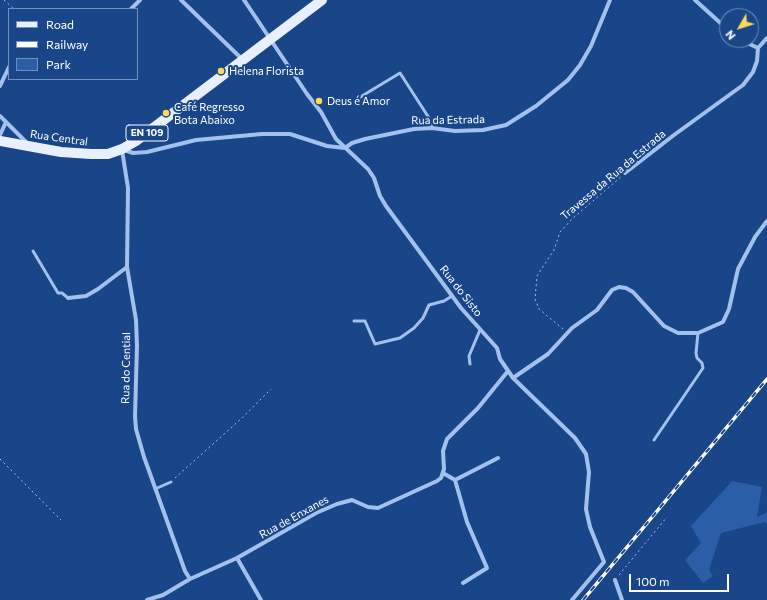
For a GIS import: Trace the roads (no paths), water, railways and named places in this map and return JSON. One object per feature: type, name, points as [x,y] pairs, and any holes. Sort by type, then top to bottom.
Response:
[{"type":"main road","name":"EN 109","points":[[270,40],[322,0]]},
{"type":"main road","name":"Rua Central","points":[[0,141],[61,152],[91,154],[108,154],[122,149],[136,142],[270,40]]},
{"type":"street","points":[[132,8],[140,0]]},
{"type":"street","points":[[181,0],[243,60]]},
{"type":"street","name":"Rua do Sisto","points":[[244,0],[345,148],[360,160],[368,169],[374,178],[380,196],[386,206],[452,296],[497,348],[500,359],[513,378],[575,438],[586,454],[589,472],[586,509],[590,527],[604,562],[572,600]]},
{"type":"street","name":"Rua da Estrada","points":[[345,148],[352,143],[390,133],[414,129],[432,128],[455,131],[483,130],[506,125],[536,106],[568,80],[580,65],[591,46],[610,0]]},
{"type":"street","points":[[695,0],[719,22]]},
{"type":"street","points":[[759,47],[767,38]]},
{"type":"street","name":"Travessa da Rua da Estrada","points":[[625,173],[743,85],[753,72],[757,61],[758,48]]},
{"type":"street","points":[[0,86],[8,69]]},
{"type":"street","points":[[0,116],[31,146]]},
{"type":"street","points":[[0,135],[6,122]]},
{"type":"street","points":[[122,149],[133,153],[140,153],[196,140],[262,134],[290,134],[326,146],[345,148]]},
{"type":"street","name":"Rua do Cential","points":[[122,149],[128,188],[127,267],[136,326],[136,429],[155,489],[185,571],[190,579]]},
{"type":"street","points":[[513,378],[548,354],[579,321],[597,310],[612,290],[619,287],[626,288],[633,292],[664,326],[678,333],[698,334],[723,322],[729,309],[738,269],[755,237],[767,221]]},
{"type":"street","points":[[68,298],[86,296],[127,267]]},
{"type":"street","points":[[463,584],[487,568],[467,522],[455,480],[443,473],[443,451],[447,439],[478,408],[508,371]]},
{"type":"street","points":[[455,480],[498,458]]},
{"type":"street","name":"Rua de Enxanes","points":[[148,600],[163,595],[190,579],[238,558],[316,513],[337,504],[352,500],[368,507],[378,508],[436,481],[443,473]]},
{"type":"street","points":[[238,558],[260,600]]},
{"type":"street","points":[[615,580],[622,600]]},
{"type":"lane","points":[[357,99],[400,72],[429,118],[432,128]]},
{"type":"lane","points":[[33,251],[58,293],[62,293],[68,298]]},
{"type":"lane","points":[[354,321],[365,321],[375,344],[400,338],[414,328],[423,318],[429,305],[444,301],[452,296]]},
{"type":"lane","points":[[470,364],[469,356],[480,330]]},
{"type":"lane","points":[[654,440],[703,368],[702,363],[696,358],[698,334]]},
{"type":"lane","points":[[155,489],[171,482]]},
{"type":"railway","points":[[583,600],[767,379]]},
{"type":"place","name":"Helena Florista","points":[[221,71]]},
{"type":"place","name":"Deus é Amor","points":[[319,101]]},
{"type":"place","name":"Café Regresso Bota Abaixo","points":[[166,113]]}]
